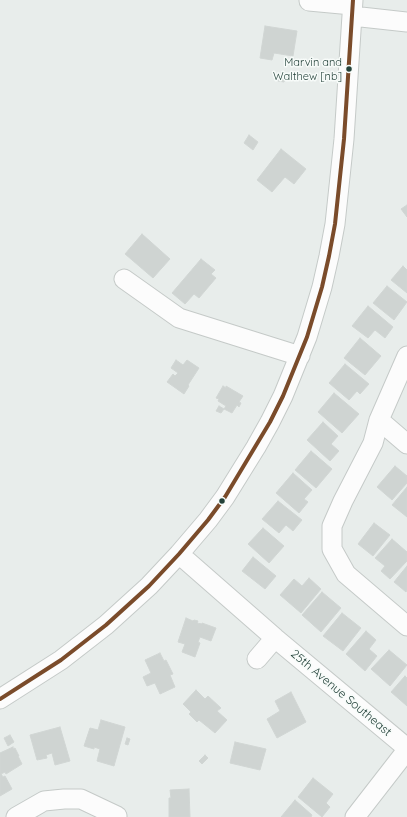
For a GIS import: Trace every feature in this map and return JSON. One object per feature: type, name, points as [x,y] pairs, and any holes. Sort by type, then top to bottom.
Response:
[{"type":"street","points":[[309,0],[352,7],[407,22]]},
{"type":"street","points":[[0,699],[61,660],[106,625],[149,586],[179,554],[226,497],[256,448],[283,396],[307,337],[322,288],[335,224],[344,139],[352,7]]},
{"type":"street","points":[[124,279],[179,318],[300,356]]},
{"type":"street","points":[[407,356],[379,420],[373,443],[343,501],[332,526],[332,549],[346,574],[407,626]]},
{"type":"street","points":[[379,420],[407,444]]},
{"type":"street","name":"25th Avenue Southeast","points":[[179,554],[275,638],[407,749]]},
{"type":"street","points":[[257,659],[275,638]]},
{"type":"street","points":[[355,817],[407,749]]},
{"type":"street","points":[[16,817],[44,801],[64,799],[81,799],[118,816]]},
{"type":"building","points":[[265,26],[297,31],[293,56],[274,53],[272,60],[260,58]]},
{"type":"building","points":[[279,75],[285,76],[284,82],[278,81]]},
{"type":"building","points":[[249,135],[258,142],[253,150],[244,143]]},
{"type":"building","points":[[281,149],[306,169],[294,184],[285,177],[272,192],[257,180]]},
{"type":"building","points":[[407,205],[407,217],[401,209]]},
{"type":"building","points":[[142,234],[170,259],[153,278],[125,254]]},
{"type":"building","points":[[201,259],[215,270],[211,274],[216,278],[199,298],[194,294],[185,304],[172,293]]},
{"type":"building","points":[[403,266],[407,270],[407,293],[391,280]]},
{"type":"building","points":[[387,286],[407,302],[394,320],[373,303]]},
{"type":"building","points":[[368,306],[393,327],[385,338],[375,330],[368,338],[352,326]]},
{"type":"building","points":[[360,338],[381,356],[365,375],[344,358]]},
{"type":"building","points":[[176,360],[183,365],[187,360],[199,368],[184,394],[167,382],[173,374],[175,376],[178,373],[171,368]]},
{"type":"building","points":[[345,364],[369,384],[360,394],[357,391],[349,400],[329,383]]},
{"type":"building","points":[[223,386],[226,388],[226,386],[243,396],[239,402],[241,403],[239,407],[237,405],[232,413],[224,409],[226,406],[216,398]]},
{"type":"building","points":[[334,393],[359,414],[342,433],[318,412]]},
{"type":"building","points":[[219,406],[224,409],[221,413],[216,411]]},
{"type":"building","points":[[323,422],[338,436],[331,444],[339,451],[330,461],[307,440]]},
{"type":"building","points":[[311,451],[332,469],[316,488],[295,470]]},
{"type":"building","points":[[395,466],[407,476],[407,483],[392,500],[377,487]]},
{"type":"building","points":[[293,473],[312,490],[304,499],[308,502],[299,513],[276,493]]},
{"type":"building","points":[[407,487],[407,517],[392,505]]},
{"type":"building","points":[[278,501],[302,520],[293,531],[286,525],[279,533],[262,519]]},
{"type":"building","points":[[374,523],[390,535],[373,556],[358,544]]},
{"type":"building","points":[[263,528],[284,546],[269,563],[248,544]]},
{"type":"building","points":[[392,539],[407,552],[407,561],[390,579],[381,571],[385,566],[375,558]]},
{"type":"building","points":[[253,557],[276,576],[265,589],[242,571]]},
{"type":"building","points":[[407,566],[407,590],[406,592],[394,582]]},
{"type":"building","points":[[309,578],[321,589],[301,613],[280,595],[294,579],[302,586]]},
{"type":"building","points":[[322,592],[341,608],[321,632],[302,615]]},
{"type":"building","points":[[342,613],[361,628],[343,651],[323,636]]},
{"type":"building","points":[[186,618],[193,621],[198,621],[197,623],[202,623],[216,628],[211,641],[200,637],[198,642],[200,643],[195,657],[182,652],[185,644],[178,642]]},
{"type":"building","points":[[366,631],[376,640],[369,649],[377,656],[365,671],[346,654]]},
{"type":"building","points":[[389,650],[407,665],[390,686],[371,669]]},
{"type":"building","points":[[160,653],[164,661],[166,660],[173,674],[170,675],[175,687],[160,694],[155,683],[147,686],[143,677],[151,673],[145,660]]},
{"type":"building","points":[[405,676],[407,678],[407,706],[391,692]]},
{"type":"building","points":[[196,690],[205,699],[208,696],[221,708],[217,711],[227,720],[215,733],[199,720],[197,722],[189,714],[191,712],[183,704]]},
{"type":"building","points":[[291,692],[306,722],[277,738],[267,719],[280,711],[275,701]]},
{"type":"building","points":[[101,720],[125,727],[114,766],[97,761],[100,749],[84,746],[90,728],[98,730]]},
{"type":"building","points":[[60,727],[70,761],[55,765],[52,753],[46,755],[47,758],[37,760],[30,735]]},
{"type":"building","points":[[10,735],[14,742],[8,746],[4,738]]},
{"type":"building","points":[[127,738],[130,739],[128,745],[125,744]]},
{"type":"building","points":[[235,742],[266,749],[260,770],[230,763]]},
{"type":"building","points":[[13,747],[13,749],[15,748],[22,764],[6,774],[5,772],[1,774],[3,777],[5,776],[12,789],[0,796],[0,753]]},
{"type":"building","points":[[205,755],[208,758],[202,764],[199,761]]},
{"type":"building","points":[[313,778],[333,794],[326,803],[330,807],[322,817],[298,797]]},
{"type":"building","points":[[189,789],[190,817],[169,817],[169,798],[171,798],[170,790]]},
{"type":"building","points":[[295,800],[312,815],[311,817],[281,817]]},
{"type":"transit line","points":[[0,699],[61,660],[106,625],[149,586],[179,554],[208,520],[225,497],[270,422],[283,396],[307,337],[322,287],[329,256],[335,224],[344,139],[353,0]]},
{"type":"place","name":"Marvin and Walthew [nb]","points":[[349,69]]}]
